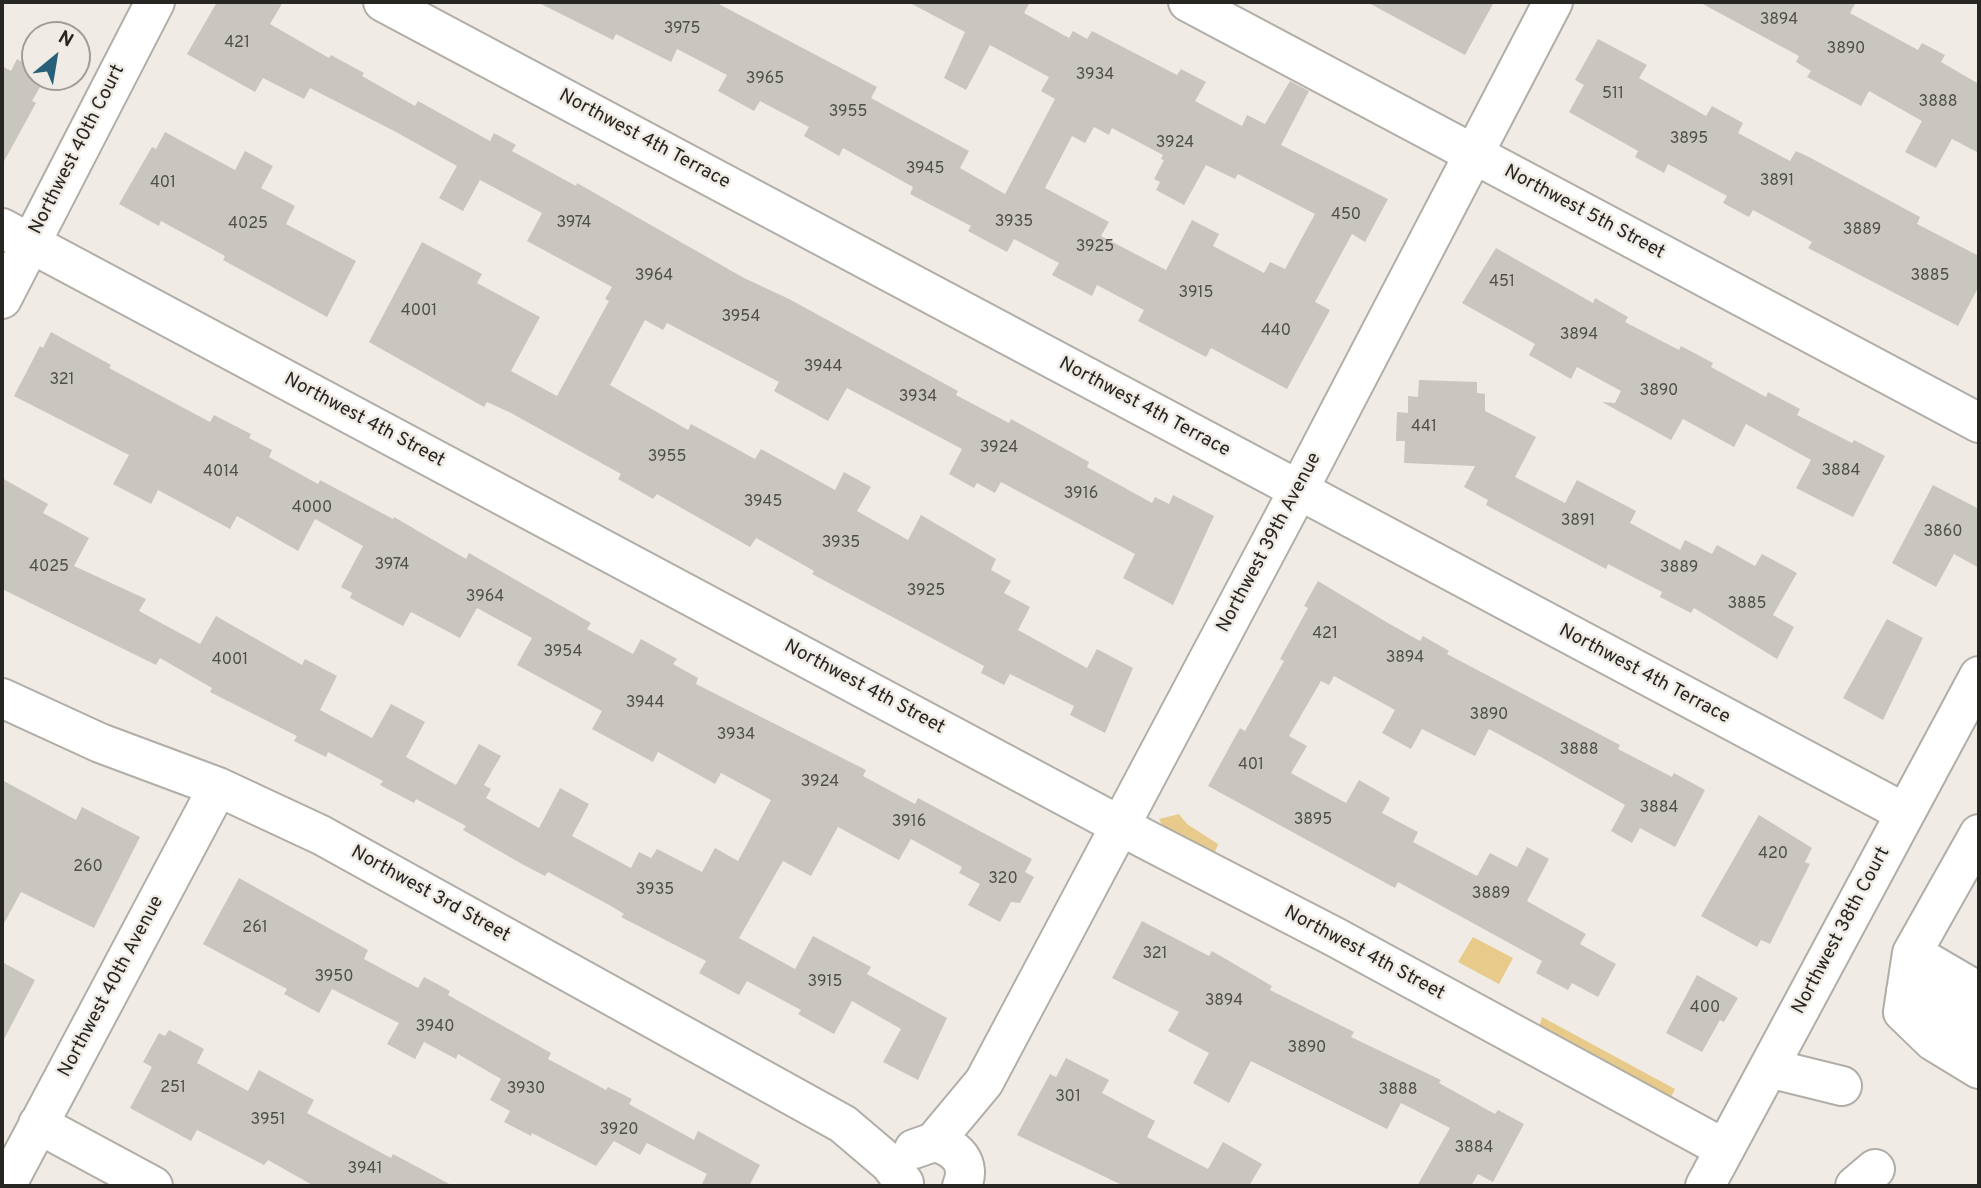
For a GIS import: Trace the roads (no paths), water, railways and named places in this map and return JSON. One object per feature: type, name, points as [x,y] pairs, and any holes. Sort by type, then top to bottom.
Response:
[{"type":"street","name":"Northwest 40th Court","points":[[2,299],[16,235],[155,2]]},
{"type":"street","name":"Northwest 4th Terrace","points":[[383,2],[1905,813]]},
{"type":"street","name":"Northwest 5th Street","points":[[1188,2],[1979,423]]},
{"type":"street","name":"Northwest 39th Avenue","points":[[905,1185],[905,1161],[954,1165],[984,1082],[1298,491],[1553,2]]},
{"type":"street","name":"Northwest 4th Street","points":[[16,235],[1120,825],[1335,937],[1725,1149]]},
{"type":"street","name":"Northwest 38th Court","points":[[1705,1186],[1979,676]]},
{"type":"street","name":"Northwest 3rd Street","points":[[2,698],[88,738],[218,787],[321,835],[843,1124],[954,1165]]},
{"type":"street","name":"Northwest 40th Avenue","points":[[6,1186],[218,787]]},
{"type":"street","points":[[1979,834],[1912,953],[1903,1012],[1933,1041],[1979,1069]]},
{"type":"street","points":[[1912,953],[1979,992]]},
{"type":"street","points":[[1906,991],[1979,1029]]},
{"type":"street","points":[[1769,1068],[1842,1086]]},
{"type":"street","points":[[38,1124],[152,1186]]},
{"type":"street","name":"Northwest 3rd Street","points":[[843,1124],[890,1164],[905,1185]]}]
